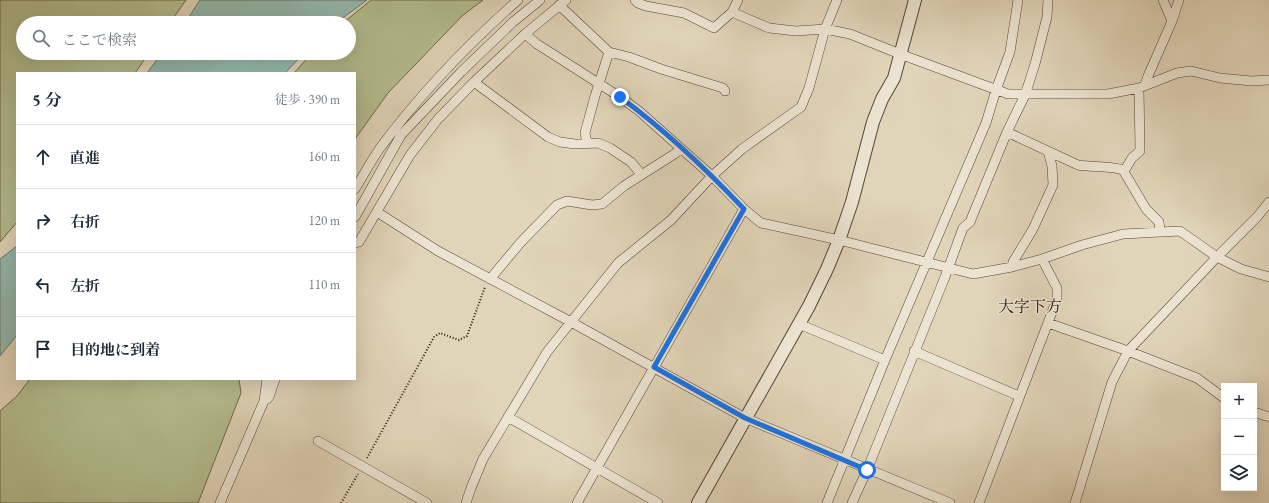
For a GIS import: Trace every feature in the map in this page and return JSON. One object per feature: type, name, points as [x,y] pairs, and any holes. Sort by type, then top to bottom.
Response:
[{"type":"street","points":[[356,188],[380,149],[420,97],[482,32],[518,0]]},
{"type":"street","points":[[356,215],[401,135],[466,67],[513,22],[540,0]]},
{"type":"street","points":[[635,0],[646,6],[684,13],[714,28],[732,12],[738,0]]},
{"type":"street","points":[[466,503],[470,488],[483,459],[547,352],[618,264],[671,220],[712,176],[742,149],[801,107],[809,88],[825,29],[838,0]]},
{"type":"street","points":[[698,503],[812,300],[839,240],[852,202],[873,122],[882,99],[894,78],[914,0]]},
{"type":"street","points":[[827,503],[885,360],[986,124],[996,90],[1010,52],[1018,0]]},
{"type":"street","points":[[852,503],[867,470],[945,277],[963,228],[970,222],[1007,132],[1025,95],[1035,64],[1047,17],[1048,0]]},
{"type":"street","points":[[1163,0],[1172,21]]},
{"type":"street","points":[[1123,170],[1132,158],[1140,151],[1142,87],[1172,21],[1179,0]]},
{"type":"street","points":[[356,243],[359,242],[410,155],[438,119],[474,82],[525,34],[562,3],[609,52],[629,57],[661,69],[722,88],[725,91]]},
{"type":"street","points":[[732,12],[769,28],[796,31],[825,29],[850,34],[1008,94],[1108,94],[1142,87],[1177,73],[1191,71],[1220,78],[1251,81],[1269,80]]},
{"type":"street","points":[[525,34],[537,44],[620,97],[639,111],[712,176],[744,209],[761,223],[839,240],[973,274],[1012,267],[1123,234],[1180,231],[1217,257],[1241,269],[1269,277]]},
{"type":"street","points":[[587,143],[585,133],[598,84],[609,52]]},
{"type":"street","points":[[474,82],[548,137],[560,142],[575,144],[598,143],[610,148],[631,162],[641,174]]},
{"type":"street","points":[[1007,132],[1078,165],[1118,168],[1123,170],[1146,209],[1158,222],[1160,231]]},
{"type":"street","points":[[490,279],[521,242],[557,205],[567,200],[592,205],[602,204],[624,186],[676,153],[680,148]]},
{"type":"street","points":[[1012,267],[1013,262],[1033,229],[1053,185],[1052,166],[1048,151]]},
{"type":"street","points":[[1075,503],[1112,382],[1128,351],[1257,217],[1269,202]]},
{"type":"street","points":[[577,503],[744,209]]},
{"type":"street","points":[[377,212],[438,250],[745,418],[867,470],[950,503]]},
{"type":"street","points":[[979,503],[1057,300],[1057,288],[1042,259]]},
{"type":"street","points":[[1048,323],[1128,351],[1197,378],[1221,396]]},
{"type":"street","points":[[799,324],[885,360]]},
{"type":"street","points":[[914,351],[1020,396]]},
{"type":"street","points":[[220,503],[264,401],[267,380]]},
{"type":"street","points":[[264,401],[269,397],[275,380]]},
{"type":"street","points":[[1257,413],[1269,417]]},
{"type":"street","points":[[508,417],[658,503]]},
{"type":"street","points":[[318,442],[427,503]]},
{"type":"path","points":[[341,503],[434,337],[440,333],[459,340],[467,336],[484,288],[490,279]]},
{"type":"green space","points":[[0,0],[186,0],[175,16],[16,16],[16,60],[144,60],[136,72],[16,72],[16,223],[0,242]]},
{"type":"green space","points":[[371,0],[483,0],[462,16],[388,93],[356,138],[356,72],[295,72],[306,60],[356,60],[356,16],[352,16]]},
{"type":"green space","points":[[29,380],[239,380],[241,393],[198,503],[0,503],[0,411],[17,396]]},
{"type":"water","points":[[200,0],[367,0],[345,16],[190,16]]},
{"type":"water","points":[[157,60],[297,60],[286,72],[148,72]]},
{"type":"water","points":[[16,247],[16,336],[0,356],[0,259]]},
{"type":"district","name":"大字下方","points":[[1030,306]]},
{"type":"route","points":[[620,97],[639,111],[712,176],[744,209],[654,367],[745,418],[867,470]]}]
